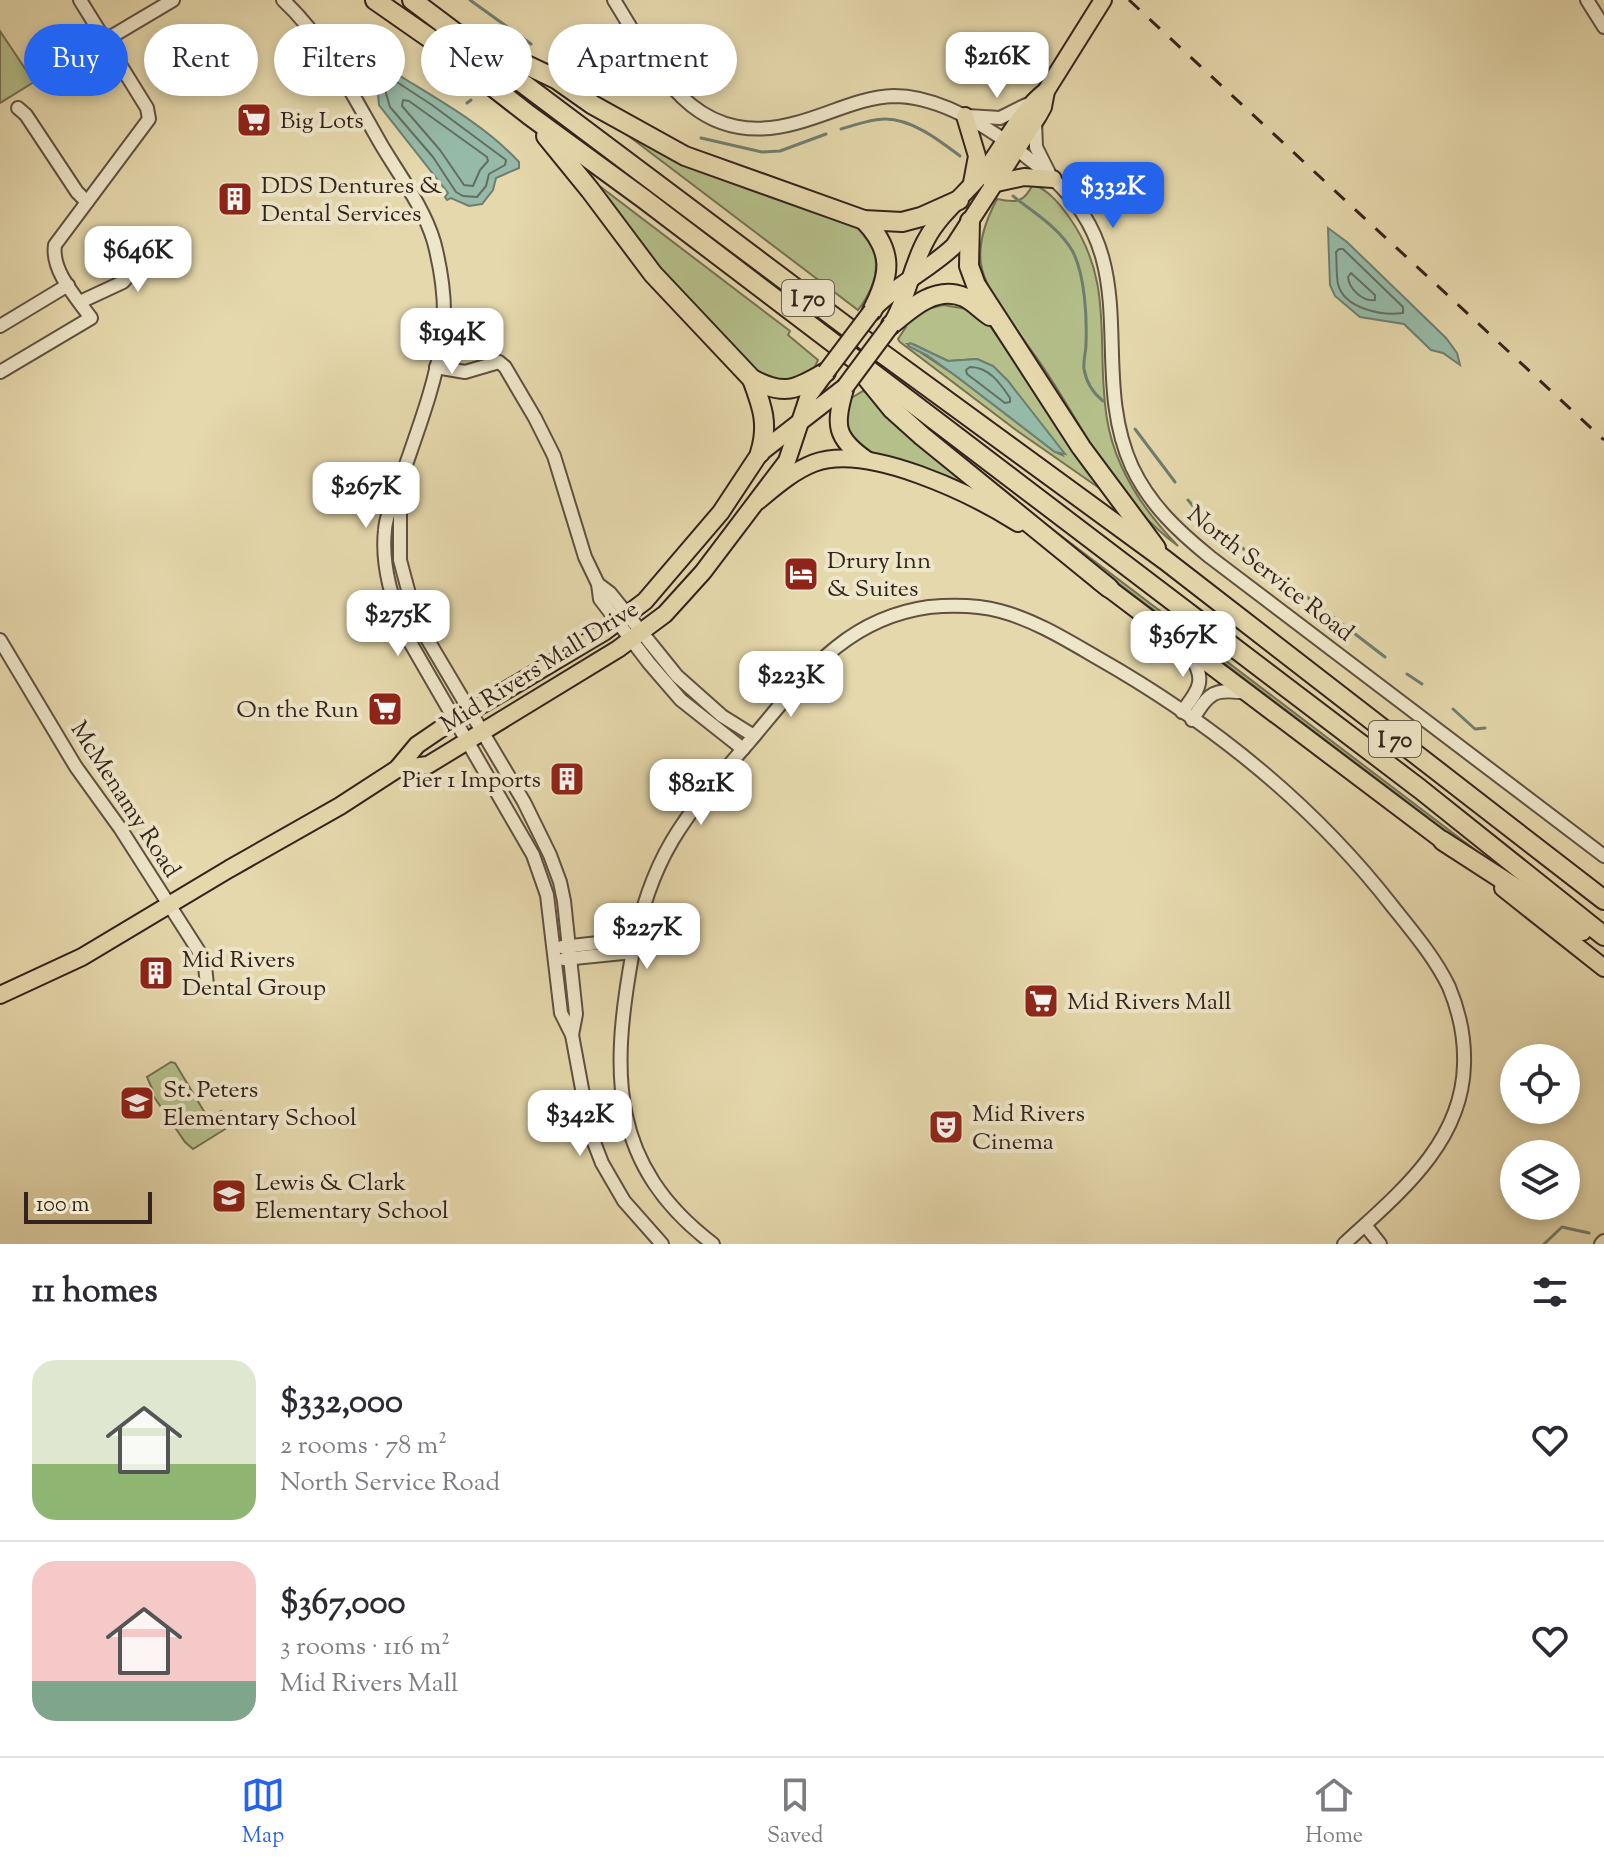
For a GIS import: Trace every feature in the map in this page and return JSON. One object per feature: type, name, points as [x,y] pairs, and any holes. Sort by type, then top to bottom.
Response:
[{"type":"highway","name":"I 70","points":[[375,0],[644,199],[1420,789],[1604,936]]},
{"type":"highway","name":"I 70","points":[[412,0],[445,24]]},
{"type":"highway","points":[[532,68],[685,156],[864,220],[902,222],[921,217],[964,194]]},
{"type":"highway","name":"I 70","points":[[532,89],[870,344],[1165,560],[1604,900]]},
{"type":"highway","points":[[529,115],[583,180],[653,274],[752,379],[768,387],[788,390],[803,386],[826,372]]},
{"type":"highway","points":[[864,220],[879,238],[886,256],[884,287],[872,311]]},
{"type":"highway","points":[[970,221],[969,266],[976,285],[1081,447],[1140,522],[1165,560]]},
{"type":"highway","points":[[891,325],[921,301],[949,294],[965,297],[999,323]]},
{"type":"highway","points":[[847,353],[892,409],[1109,588]]},
{"type":"highway","points":[[752,379],[764,408],[765,438],[760,453]]},
{"type":"highway","points":[[1443,841],[1604,944]]},
{"type":"main road","name":"Mid Rivers Mall Drive","points":[[397,769],[428,765],[636,636],[665,614],[684,594],[787,461],[809,395],[872,311],[897,287],[939,261],[954,246],[992,184],[1032,102],[1046,91],[1103,0]]},
{"type":"main road","name":"Mid Rivers Mall Drive","points":[[0,995],[82,957],[340,806],[397,769],[417,745],[645,601],[680,564],[721,512],[760,453],[845,387],[891,325],[925,240],[937,223],[1035,121],[1043,107],[1046,91]]},
{"type":"main road","points":[[964,194],[977,156],[965,116]]},
{"type":"main road","points":[[992,184],[1024,177],[1053,179]]},
{"type":"main road","points":[[845,387],[838,427],[851,449],[867,460]]},
{"type":"main road","points":[[758,501],[801,469],[817,462],[842,458],[867,460],[952,486],[986,503],[1018,522],[1109,588],[1443,841],[1604,968]]},
{"type":"street","points":[[80,0],[94,24]]},
{"type":"street","points":[[128,27],[173,0]]},
{"type":"street","points":[[283,0],[311,31],[331,62],[410,193],[433,239],[443,288],[442,338],[397,493],[388,511],[384,551],[395,609],[407,637],[474,736],[533,855],[547,895],[561,1013],[572,1035],[580,1092],[596,1149],[624,1201],[662,1244]]},
{"type":"street","points":[[614,0],[669,86],[696,110],[723,122],[759,129],[784,126],[863,101],[896,96],[941,103],[965,116],[1000,118],[1032,102]]},
{"type":"street","points":[[1587,0],[1604,27]]},
{"type":"street","points":[[0,372],[91,318],[53,257],[55,245],[149,119],[147,108],[128,78]]},
{"type":"street","points":[[18,108],[87,202]]},
{"type":"street","name":"North Service Road","points":[[965,116],[1053,179],[1075,202],[1096,235],[1110,298],[1115,393],[1121,436],[1131,465],[1161,513],[1210,557],[1604,856]]},
{"type":"street","points":[[1035,121],[1036,147],[1053,179]]},
{"type":"street","points":[[80,302],[123,282],[156,245],[174,238]]},
{"type":"street","points":[[0,326],[68,285]]},
{"type":"street","points":[[436,367],[465,372],[499,362],[505,367],[554,456],[585,557],[598,584],[610,593],[622,618],[681,700],[743,749]]},
{"type":"street","points":[[713,1244],[695,1230],[659,1190],[636,1151],[625,1114],[618,1060],[634,945],[650,882],[694,806],[812,667],[837,645],[890,617],[934,607],[980,607],[1034,623],[1113,666],[1270,778],[1361,866],[1432,958],[1451,992],[1459,1017],[1464,1059],[1461,1090],[1440,1143],[1429,1160],[1361,1234],[1344,1244]]},
{"type":"street","points":[[636,636],[702,700],[754,736]]},
{"type":"street","name":"McMenamy Road","points":[[0,640],[76,767],[120,828],[198,950],[205,966],[207,985]]},
{"type":"street","points":[[1185,646],[1201,679],[1187,716]]},
{"type":"street","points":[[1187,716],[1218,691],[1248,694]]},
{"type":"street","points":[[474,736],[524,802],[550,855],[564,901],[576,1014],[572,1035]]},
{"type":"street","points":[[555,954],[634,945]]},
{"type":"street","points":[[1361,1234],[1380,1244]]},
{"type":"green space","points":[[0,31],[24,67],[24,88],[0,103]]},
{"type":"green space","points":[[622,131],[852,223],[870,243],[876,265],[871,288],[858,310]]},
{"type":"green space","points":[[589,178],[790,331],[788,335],[818,360],[812,373],[786,384],[761,376],[653,261]]},
{"type":"green space","points":[[1033,184],[1057,202],[1084,242],[1099,291],[1104,392],[1111,437],[1133,488],[1178,546],[1156,528],[1119,485],[1000,306],[986,280],[980,251],[993,207],[997,199],[1014,201],[1023,198]]},
{"type":"green space","points":[[943,305],[967,309],[988,323],[1102,490],[1016,430],[900,342],[898,339],[905,325],[923,310]],"holes":[[[908,344],[948,361],[977,359],[993,366],[1008,381],[1062,455]]]},
{"type":"green space","points":[[863,391],[976,490],[948,478],[866,453],[846,430],[848,400]]},
{"type":"green space","points":[[961,460],[1495,865],[1032,518]]},
{"type":"green space","points":[[171,1062],[175,1063],[208,1118],[221,1111],[230,1126],[193,1149],[154,1097],[144,1097],[153,1091],[147,1077]]},
{"type":"water","points":[[405,79],[421,89],[421,96],[432,96],[475,124],[519,162],[519,168],[496,178],[493,190],[482,204],[469,206],[451,198],[447,200],[445,197],[448,193],[379,105],[378,96],[405,96]]},
{"type":"water","points":[[1328,228],[1347,242],[1446,338],[1457,353],[1460,365],[1443,353],[1431,350],[1404,324],[1360,317],[1335,296],[1330,285]]},
{"type":"water","points":[[910,343],[948,361],[977,359],[993,366],[1065,454],[1055,452],[927,355],[908,346]]},
{"type":"waterway","points":[[470,0],[503,24]]},
{"type":"waterway","points":[[467,103],[471,100]]},
{"type":"waterway","points":[[841,129],[874,120],[895,120],[925,132],[960,156]]},
{"type":"waterway","points":[[701,138],[762,152],[780,151],[826,134]]},
{"type":"waterway","points":[[1013,196],[1054,228],[1073,252],[1084,297],[1084,369],[1090,386],[1103,401]]},
{"type":"waterway","points":[[1135,429],[1175,482]]},
{"type":"waterway","points":[[1188,500],[1204,519],[1278,575]]},
{"type":"waterway","points":[[1307,597],[1385,657]]},
{"type":"waterway","points":[[1407,674],[1422,684]]},
{"type":"waterway","points":[[1453,709],[1475,729],[1485,728]]},
{"type":"waterway","points":[[1544,1244],[1562,1227],[1589,1233]]},
{"type":"railway","points":[[1129,0],[1604,440]]},
{"type":"place","name":"Big Lots","points":[[254,120]]},
{"type":"place","name":"DDS Dentures & Dental Services","points":[[235,199]]},
{"type":"place","name":"Drury Inn & Suites","points":[[801,574]]},
{"type":"place","name":"On the Run","points":[[385,709]]},
{"type":"place","name":"Pier 1 Imports","points":[[567,779]]},
{"type":"place","name":"Mid Rivers Dental Group","points":[[156,973]]},
{"type":"place","name":"Mid Rivers Mall","points":[[1041,1001]]},
{"type":"place","name":"St. Peters Elementary School","points":[[137,1103]]},
{"type":"place","name":"Mid Rivers Cinema","points":[[946,1127]]},
{"type":"place","name":"Lewis & Clark Elementary School","points":[[229,1196]]}]
